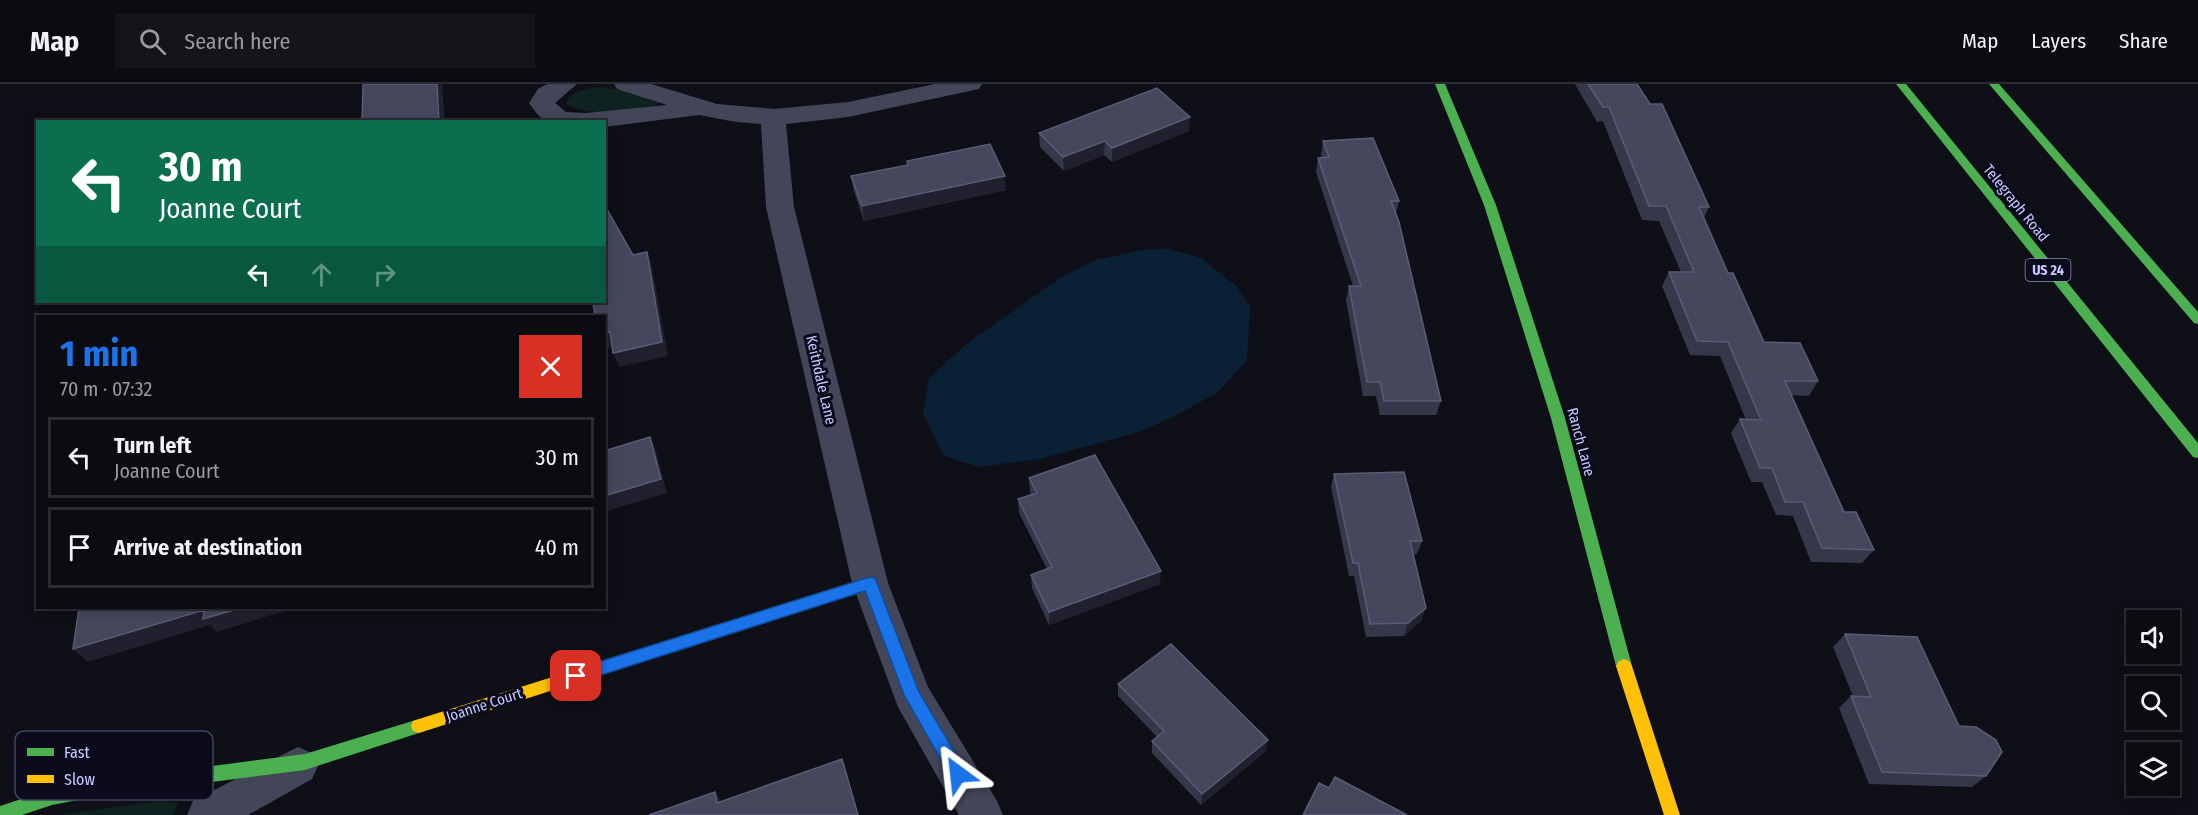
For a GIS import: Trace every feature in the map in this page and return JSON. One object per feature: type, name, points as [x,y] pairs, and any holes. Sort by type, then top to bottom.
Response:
[{"type":"main road","name":"Ranch Lane","points":[[1440,84],[1490,205],[1551,396],[1620,654],[1672,815]]},
{"type":"main road","name":"Telegraph Road","points":[[1901,84],[2198,453]]},
{"type":"main road","points":[[1994,84],[2198,320]]},
{"type":"main road","name":"Joanne Court","points":[[213,774],[305,762],[870,583]]},
{"type":"main road","name":"Joanne Court","points":[[0,814],[43,800]]},
{"type":"street","points":[[565,84],[547,94],[542,103],[547,110],[561,118],[594,120],[704,109]]},
{"type":"street","points":[[627,84],[704,109],[773,118],[838,110],[970,84]]},
{"type":"street","name":"Keithdale Lane","points":[[773,118],[780,207],[870,583],[912,695],[982,815]]},
{"type":"street","name":"Joanne Court","points":[[208,815],[305,762]]},
{"type":"green space","points":[[596,87],[628,92],[659,103],[654,107],[593,112],[573,108],[566,103],[574,93]]},
{"type":"green space","points":[[158,801],[179,803],[172,815],[59,815]]},
{"type":"water","points":[[1169,249],[1201,258],[1236,286],[1250,307],[1247,360],[1218,392],[1173,417],[1136,433],[1039,459],[977,467],[943,455],[923,413],[929,378],[965,345],[1060,278],[1096,260],[1142,250]]},
{"type":"building","points":[[363,84],[437,84],[439,120],[362,120]]},
{"type":"building","points":[[1588,84],[1637,84],[1650,104],[1662,104],[1709,207],[1699,207],[1728,273],[1733,273],[1764,342],[1800,343],[1818,381],[1785,381],[1844,512],[1856,512],[1874,550],[1822,548],[1803,502],[1785,502],[1772,468],[1760,468],[1740,419],[1761,420],[1728,342],[1697,341],[1669,272],[1694,272],[1666,206],[1649,206],[1609,107],[1603,107]]},
{"type":"building","points":[[1157,88],[1190,117],[1112,148],[1105,141],[1063,157],[1039,133]]},
{"type":"building","points":[[1373,138],[1399,201],[1391,201],[1399,222],[1441,401],[1384,401],[1380,382],[1367,382],[1349,286],[1361,286],[1318,158],[1329,157],[1323,141]]},
{"type":"building","points":[[990,144],[1005,176],[862,206],[851,176],[908,165],[907,161]]},
{"type":"building","points":[[606,208],[633,255],[647,252],[662,342],[613,353],[610,332],[606,333],[606,315],[595,315],[593,303],[606,303]]},
{"type":"building","points":[[650,437],[661,479],[606,495],[606,450]]},
{"type":"building","points":[[1095,455],[1161,571],[1049,612],[1031,575],[1052,567],[1018,499],[1037,493],[1029,478]]},
{"type":"building","points":[[1404,472],[1422,541],[1410,541],[1426,608],[1408,623],[1370,624],[1358,563],[1353,563],[1334,474]]},
{"type":"building","points":[[79,609],[238,609],[203,619],[204,610],[73,649]]},
{"type":"building","points":[[1845,634],[1917,637],[1959,726],[1976,727],[1996,740],[2002,752],[1986,776],[1882,772],[1851,696],[1871,697]]},
{"type":"building","points":[[1171,644],[1268,740],[1202,794],[1152,741],[1164,731],[1118,684]]},
{"type":"building","points":[[842,759],[858,815],[649,815],[715,792],[717,803]]},
{"type":"building","points":[[1335,777],[1407,815],[1303,815],[1319,783],[1329,788]]},
{"type":"traffic: fast","points":[[1440,84],[1490,205],[1558,418],[1624,666]]},
{"type":"traffic: fast","points":[[1901,84],[2198,453]]},
{"type":"traffic: fast","points":[[1994,84],[2198,320]]},
{"type":"traffic: fast","points":[[213,774],[305,762],[419,726]]},
{"type":"traffic: fast","points":[[0,814],[43,800]]},
{"type":"traffic: slow","points":[[419,726],[870,583]]},
{"type":"traffic: slow","points":[[1624,666],[1672,815]]},
{"type":"route","points":[[576,676],[870,583],[912,695],[958,774]]}]
